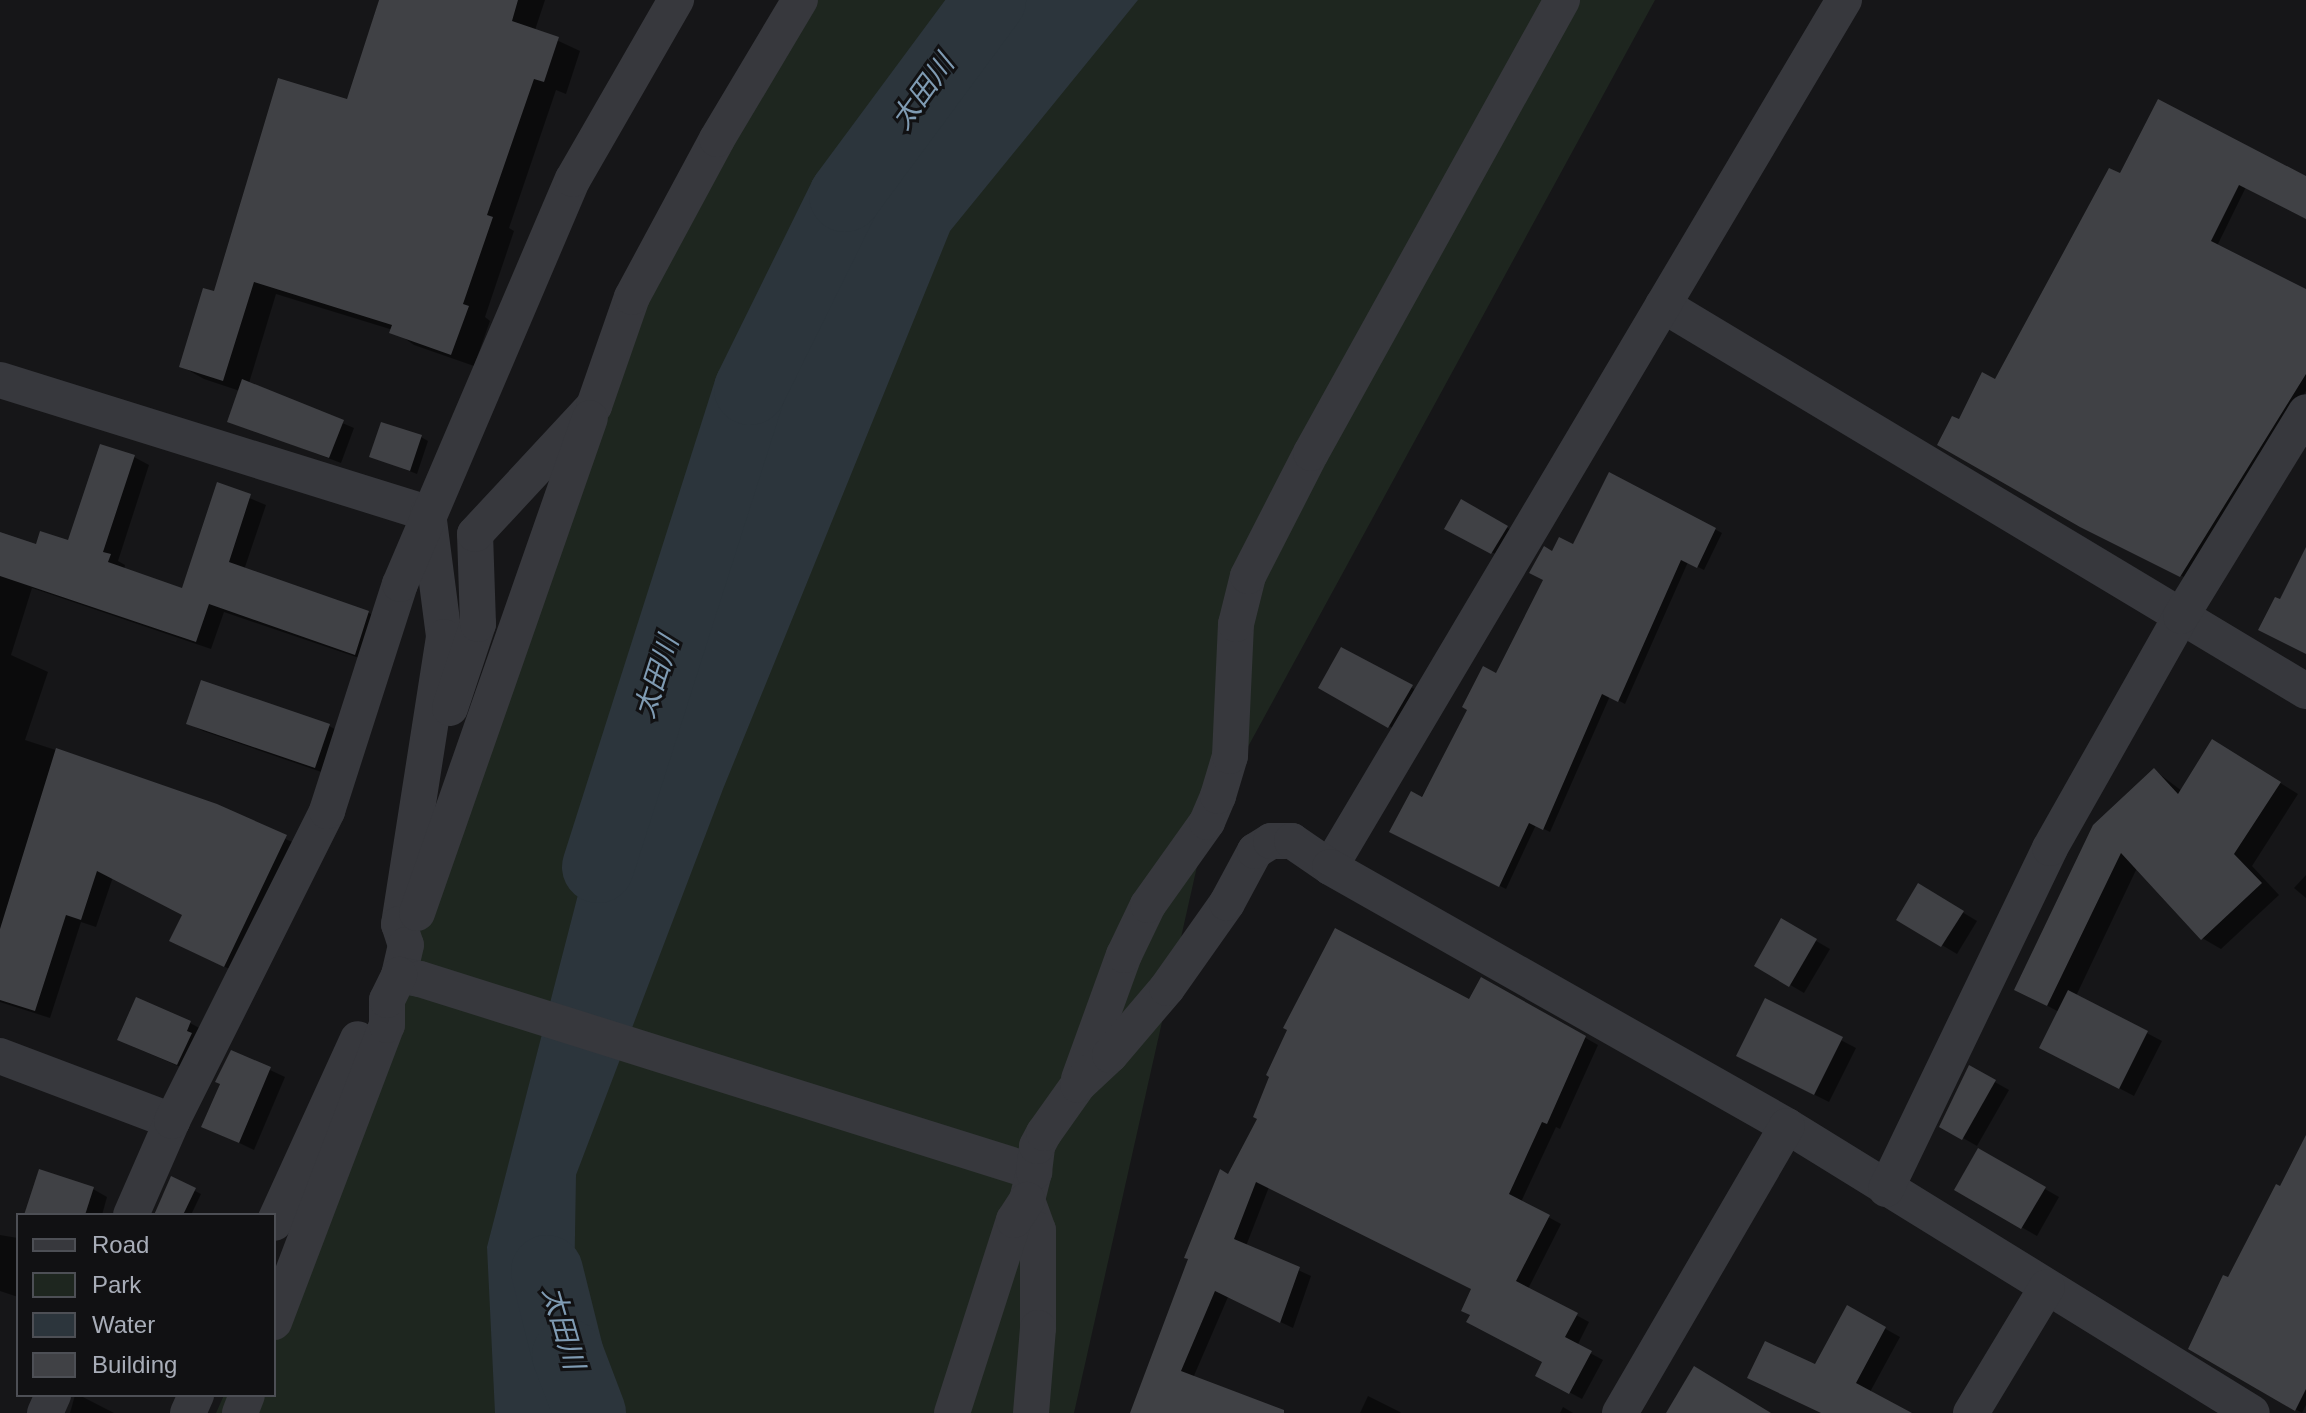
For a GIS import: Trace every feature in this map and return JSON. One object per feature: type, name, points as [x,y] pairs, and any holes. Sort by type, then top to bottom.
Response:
[{"type":"street","points":[[132,1213],[172,1121],[327,811],[400,584],[573,179],[676,0]]},
{"type":"street","points":[[276,1317],[387,1025],[632,297],[717,139],[800,0]]},
{"type":"street","points":[[1078,1085],[1124,955],[1148,905],[1207,822],[1218,796],[1230,756],[1236,624],[1248,576],[1311,453],[1562,0]]},
{"type":"street","points":[[1330,867],[1844,0]]},
{"type":"street","points":[[1663,305],[2306,691]]},
{"type":"street","points":[[0,380],[428,513]]},
{"type":"street","points":[[418,803],[478,624],[475,534],[594,406]]},
{"type":"street","points":[[1886,1189],[2050,848],[2181,616],[2306,412]]},
{"type":"street","points":[[276,1219],[369,1013],[403,975],[399,924],[444,637],[428,513]]},
{"type":"street","points":[[952,1413],[1037,1146],[1078,1085],[1110,1055],[1167,988],[1227,903],[1255,851],[1271,841],[1292,841],[1330,867],[1787,1126],[2252,1413]]},
{"type":"street","points":[[403,975],[1024,1180]]},
{"type":"street","points":[[0,1056],[172,1121]]},
{"type":"street","points":[[1620,1413],[1787,1126]]},
{"type":"street","points":[[1024,1180],[1038,1230],[1038,1328],[1031,1413]]},
{"type":"street","points":[[1971,1413],[2047,1287]]},
{"type":"green space","points":[[797,0],[1655,0],[1207,822],[1074,1413],[216,1413],[223,1397],[276,1397],[276,1276],[387,1025],[632,297]]},
{"type":"water","points":[[977,0],[1138,0],[950,231],[723,789],[576,1175],[572,1413],[495,1413],[487,1247],[581,883],[787,377]]},
{"type":"building","points":[[379,0],[518,0],[512,21],[559,37],[544,82],[534,79],[487,215],[493,217],[463,304],[469,306],[451,355],[389,333],[392,325],[254,282],[223,381],[179,367],[203,288],[214,291],[278,78],[347,99]]},
{"type":"building","points":[[2158,99],[2306,176],[2306,219],[2239,185],[2211,241],[2306,289],[2306,374],[2180,577],[2080,527],[1937,445],[1952,416],[1959,419],[1982,372],[1995,379],[2109,168],[2120,173]]},
{"type":"building","points":[[242,379],[344,420],[329,458],[227,422]]},
{"type":"building","points":[[381,422],[422,435],[410,471],[369,457]]},
{"type":"building","points":[[100,444],[135,455],[103,552],[111,554],[108,562],[182,588],[217,482],[251,494],[229,562],[369,611],[355,655],[209,604],[196,642],[0,576],[0,532],[36,544],[40,531],[68,540]]},
{"type":"building","points":[[1609,472],[1716,528],[1697,568],[1681,560],[1618,702],[1602,694],[1543,830],[1529,823],[1499,887],[1389,832],[1411,791],[1422,797],[1467,710],[1462,707],[1483,666],[1496,673],[1543,580],[1529,573],[1544,546],[1552,551],[1559,537],[1573,544]]},
{"type":"building","points":[[1461,499],[1508,526],[1491,554],[1444,529]]},
{"type":"building","points":[[2306,547],[2306,654],[2258,630],[2275,597],[2280,599]]},
{"type":"building","points":[[1341,647],[1413,685],[1388,728],[1318,688]]},
{"type":"building","points":[[201,680],[330,724],[315,768],[186,724]]},
{"type":"building","points":[[2212,739],[2281,782],[2234,854],[2262,883],[2201,940],[2121,853],[2047,1006],[2014,990],[2093,825],[2154,768],[2178,794]]},
{"type":"building","points":[[56,748],[217,804],[287,835],[224,967],[169,941],[182,915],[97,871],[81,920],[66,915],[35,1011],[0,1000],[0,929]]},
{"type":"building","points":[[1918,883],[1964,911],[1941,947],[1896,920]]},
{"type":"building","points":[[1781,918],[1817,939],[1789,987],[1754,966]]},
{"type":"building","points":[[1335,928],[1469,999],[1481,977],[1586,1036],[1547,1124],[1542,1122],[1509,1194],[1550,1215],[1516,1281],[1578,1313],[1565,1337],[1592,1351],[1569,1394],[1535,1376],[1542,1362],[1466,1322],[1470,1315],[1461,1311],[1471,1289],[1256,1182],[1234,1239],[1300,1267],[1280,1323],[1215,1291],[1181,1371],[1284,1410],[1284,1413],[1130,1413],[1188,1259],[1184,1258],[1220,1169],[1228,1174],[1257,1119],[1253,1117],[1269,1077],[1266,1075],[1287,1030],[1283,1028]]},
{"type":"building","points":[[2068,990],[2148,1031],[2119,1089],[2039,1048]]},
{"type":"building","points":[[136,997],[191,1021],[187,1031],[192,1033],[177,1065],[117,1040]]},
{"type":"building","points":[[1765,998],[1843,1037],[1814,1095],[1736,1056]]},
{"type":"building","points":[[231,1050],[271,1067],[239,1143],[201,1127],[220,1084],[215,1082]]},
{"type":"building","points":[[1969,1065],[1996,1080],[1962,1140],[1939,1127]]},
{"type":"building","points":[[2306,1135],[2306,1389],[2295,1411],[2188,1349],[2223,1275],[2228,1277],[2276,1184],[2280,1186]]},
{"type":"building","points":[[1978,1148],[2046,1187],[2021,1229],[1954,1190]]},
{"type":"building","points":[[39,1169],[94,1187],[86,1213],[25,1213]]},
{"type":"building","points":[[171,1176],[196,1188],[184,1213],[155,1213]]},
{"type":"building","points":[[1847,1305],[1886,1327],[1856,1383],[1912,1413],[1821,1413],[1747,1378],[1765,1341],[1815,1364]]},
{"type":"building","points":[[1694,1366],[1771,1413],[1666,1413]]},
{"type":"waterway","name":"太田川","points":[[598,867],[750,389],[845,196],[990,0]]},
{"type":"waterway","name":"太田川","points":[[547,1271],[568,1355],[590,1413]]}]
